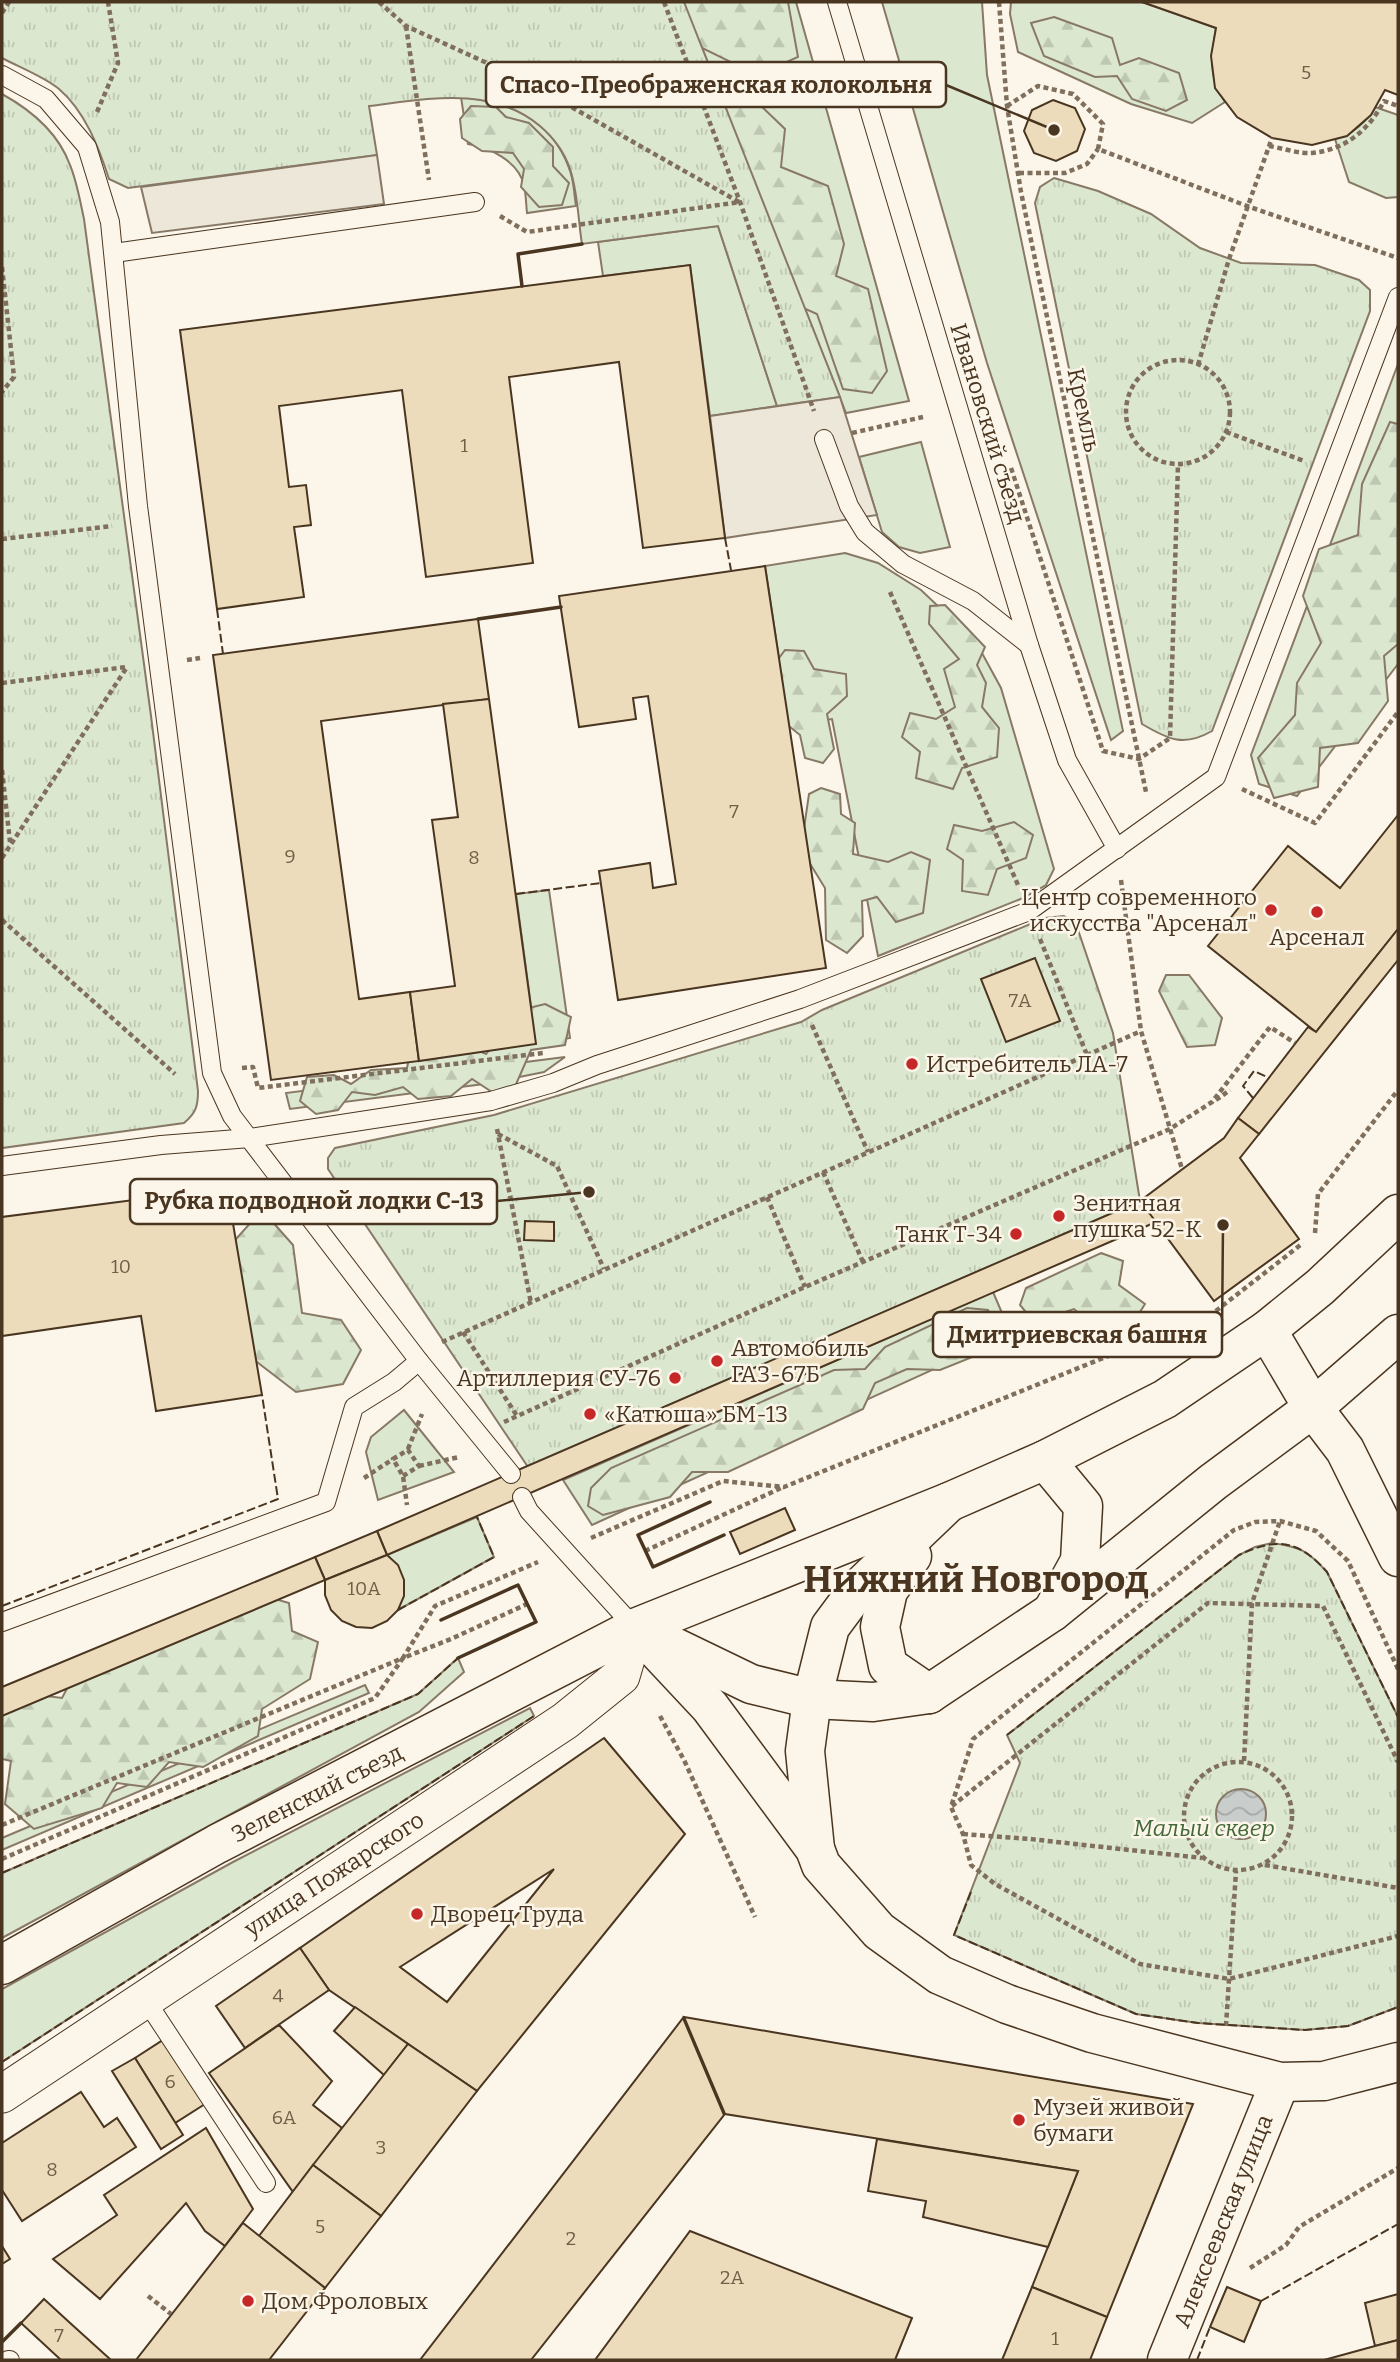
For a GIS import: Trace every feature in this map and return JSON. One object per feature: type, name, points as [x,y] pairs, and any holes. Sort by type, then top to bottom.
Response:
[{"type":"main road","name":"Зеленский съезд","points":[[2,1965],[217,1844],[635,1628],[949,1502],[1045,1460],[1165,1399],[1266,1330],[1329,1278],[1398,1214]]},
{"type":"main road","points":[[1266,1330],[1313,1408],[1345,1450],[1398,1557]]},
{"type":"main road","points":[[635,1628],[751,1684],[813,1699],[873,1702],[929,1694],[1052,1612],[1213,1482],[1313,1408],[1398,1334]]},
{"type":"main road","points":[[1045,1460],[1083,1506],[1080,1561],[1052,1612]]},
{"type":"main road","points":[[929,1694],[888,1666],[880,1627],[888,1591],[949,1502]]},
{"type":"main road","points":[[814,1849],[805,1751],[813,1699],[830,1627],[859,1588],[949,1502]]},
{"type":"main road","points":[[635,1628],[710,1707],[814,1849],[821,1865],[879,1931],[940,1975],[1007,2004],[1092,2033],[1280,2082],[1324,2081],[1398,2062]]},
{"type":"main road","name":"Алексеевская улица","points":[[1167,2360],[1280,2082]]},
{"type":"street","name":"улица Пожарского","points":[[2,2094],[565,1721],[621,1676],[635,1628]]},
{"type":"lane","name":"Ивановский съезд","points":[[837,2],[1029,645],[1068,760],[1118,849]]},
{"type":"lane","points":[[2,75],[46,99],[87,146],[110,222],[138,506],[212,1073],[232,1116],[419,1361],[511,1474]]},
{"type":"lane","points":[[114,253],[475,202]]},
{"type":"lane","points":[[2,1166],[161,1145],[250,1138],[491,1101],[553,1083],[597,1065],[800,999],[1028,911],[1216,777],[1398,297]]},
{"type":"lane","points":[[824,439],[849,506],[864,532],[903,564],[973,601],[1029,645]]},
{"type":"lane","points":[[2,1622],[326,1502],[354,1407],[394,1382],[419,1361]]},
{"type":"lane","points":[[522,1497],[529,1511],[635,1628]]},
{"type":"lane","points":[[145,1999],[266,2183]]},
{"type":"path","points":[[2,13],[9,2]]},
{"type":"path","points":[[97,113],[118,63],[108,2]]},
{"type":"path","points":[[379,2],[406,26],[522,79],[740,202]]},
{"type":"path","points":[[664,2],[740,202],[824,439],[923,417]]},
{"type":"path","name":"Кремль","points":[[999,2],[1007,106],[1019,173],[1152,822]]},
{"type":"path","points":[[406,26],[425,150]]},
{"type":"path","points":[[1007,106],[1038,86],[1073,94],[1103,124],[1098,149],[1087,164],[1065,173],[1019,173]]},
{"type":"path","points":[[1269,146],[1311,153],[1348,143],[1375,120],[1384,102],[1398,106]]},
{"type":"path","points":[[1198,365],[1247,206],[1272,138]]},
{"type":"path","points":[[1098,149],[1247,206],[1398,258]]},
{"type":"path","points":[[527,232],[740,202]]},
{"type":"path","points":[[2,268],[13,377],[2,393]]},
{"type":"path","points":[[1178,359],[1198,365],[1215,375],[1227,391],[1230,412],[1226,432],[1215,449],[1197,460],[1178,464],[1158,461],[1141,449],[1129,432],[1125,412],[1129,392],[1141,375],[1156,364],[1178,359]]},
{"type":"path","points":[[1226,432],[1332,472]]},
{"type":"path","points":[[1008,459],[1102,751],[1139,759],[1170,738],[1178,464]]},
{"type":"path","points":[[2,539],[124,524]]},
{"type":"path","points":[[889,588],[1087,1055]]},
{"type":"path","points":[[2,682],[200,658]]},
{"type":"path","points":[[2,858],[127,667]]},
{"type":"path","points":[[1216,777],[1315,823],[1398,712]]},
{"type":"path","points":[[2,770],[10,843]]},
{"type":"path","points":[[1118,849],[1141,1031],[1182,1169]]},
{"type":"path","points":[[2,920],[176,1074]]},
{"type":"path","points":[[800,999],[868,1152]]},
{"type":"path","points":[[1212,1102],[1270,1027],[1295,1044]]},
{"type":"path","points":[[419,1361],[443,1341],[1141,1031]]},
{"type":"path","points":[[240,1069],[253,1067],[258,1088],[554,1051]]},
{"type":"path","points":[[404,1476],[419,1466],[457,1458],[499,1424],[805,1287],[1170,1129],[1230,1090]]},
{"type":"path","points":[[645,1552],[784,1487],[1212,1314],[1316,1233],[1318,1194],[1398,1090]]},
{"type":"path","points":[[491,1101],[531,1303]]},
{"type":"path","points":[[498,1134],[557,1166],[604,1269]]},
{"type":"path","points":[[823,1172],[863,1262]]},
{"type":"path","points":[[767,1197],[805,1287]]},
{"type":"path","points":[[1256,1270],[1262,1276]]},
{"type":"path","points":[[463,1332],[517,1416]]},
{"type":"path","points":[[408,1505],[404,1476],[393,1459],[408,1450],[422,1414]]},
{"type":"path","points":[[408,1450],[419,1466]]},
{"type":"path","points":[[2,1859],[375,1698],[435,1606],[723,1481],[784,1487]]},
{"type":"path","points":[[1244,1761],[1252,1603],[1280,1521]]},
{"type":"path","points":[[1398,1669],[1348,1562],[1316,1531],[1280,1521],[1255,1522],[1234,1531],[973,1739],[951,1807],[963,1834],[971,1865],[995,1884],[1140,1964],[1229,1979],[1398,1936]]},
{"type":"path","points":[[951,1807],[1208,1603],[1323,1606],[1398,1762]]},
{"type":"path","points":[[2,1825],[451,1639],[527,1604]]},
{"type":"path","points":[[659,1715],[688,1769],[755,1917]]},
{"type":"path","points":[[963,1834],[1203,1858],[1218,1866],[1237,1871],[1263,1864],[1279,1853],[1291,1830],[1293,1807],[1284,1785],[1266,1768],[1244,1761],[1219,1764],[1201,1774],[1187,1794],[1183,1817],[1189,1841],[1203,1858]]},
{"type":"path","points":[[1263,1864],[1398,1888]]},
{"type":"path","points":[[1226,2026],[1237,1871]]},
{"type":"path","points":[[1243,2272],[1286,2245],[1299,2227],[1398,2168]]},
{"type":"path","points":[[148,2296],[171,2314]]},
{"type":"green space","points":[[2,2],[684,2],[840,397],[777,406],[718,226],[582,244],[575,187],[565,156],[540,126],[521,113],[480,100],[458,98],[369,106],[377,155],[128,188],[109,179],[84,119],[68,98],[47,80],[2,58]]},
{"type":"green space","points":[[674,2],[788,2],[798,57],[757,75],[696,45]]},
{"type":"green space","points":[[684,2],[796,2],[909,401],[846,413]]},
{"type":"green space","points":[[882,2],[982,2],[987,75],[1123,731],[1111,740],[987,363]]},
{"type":"green space","points":[[1011,2],[1142,2],[1216,28],[1213,75],[1225,102],[1192,123],[1131,104],[1018,52],[1010,14]]},
{"type":"green space","points":[[1054,17],[1112,38],[1120,65],[1139,58],[1179,73],[1187,100],[1166,111],[1132,99],[1117,76],[1095,77],[1044,56],[1031,23]]},
{"type":"green space","points":[[706,79],[737,83],[785,129],[781,167],[828,186],[844,244],[836,276],[868,289],[887,371],[872,393],[843,389],[817,314],[765,291]]},
{"type":"green space","points":[[2,94],[33,115],[58,142],[72,171],[84,219],[198,1091],[196,1109],[184,1123],[2,1148]]},
{"type":"green space","points":[[461,97],[496,103],[527,116],[540,125],[561,151],[569,168],[576,206],[527,213],[524,185],[516,169],[493,152],[468,144]]},
{"type":"green space","points":[[471,106],[496,107],[506,117],[529,123],[553,147],[553,166],[569,183],[562,205],[539,207],[521,187],[524,169],[513,153],[482,151],[462,138],[460,119]]},
{"type":"green space","points":[[1375,107],[1398,115],[1398,197],[1386,198],[1349,182],[1335,139],[1358,127]]},
{"type":"green space","points":[[1054,178],[1098,191],[1151,214],[1200,248],[1241,263],[1315,265],[1359,280],[1370,290],[1370,311],[1212,731],[1193,739],[1177,740],[1142,724],[1035,203],[1040,187]]},
{"type":"green space","points":[[718,226],[777,406],[710,416],[690,265],[603,276],[598,242]]},
{"type":"green space","points":[[1398,364],[1398,664],[1297,796],[1259,784],[1251,755]]},
{"type":"green space","points":[[1390,422],[1398,424],[1398,644],[1384,656],[1388,701],[1358,743],[1320,748],[1318,787],[1274,798],[1258,758],[1295,715],[1297,683],[1321,643],[1303,596],[1319,549],[1358,535],[1362,484]]},
{"type":"green space","points":[[921,442],[950,547],[920,553],[899,547],[882,532],[859,457]]},
{"type":"green space","points":[[845,553],[878,563],[921,590],[976,642],[1001,688],[1054,869],[1046,885],[1023,898],[878,956],[832,719],[789,725],[765,566]]},
{"type":"green space","points":[[945,605],[985,647],[977,665],[986,683],[982,707],[999,728],[997,757],[962,768],[953,789],[916,778],[920,752],[902,737],[910,713],[936,719],[955,707],[944,669],[959,659],[929,624],[930,606]]},
{"type":"green space","points":[[785,650],[804,651],[814,669],[846,674],[847,696],[827,714],[834,749],[823,763],[805,758],[800,735],[780,719],[771,669]]},
{"type":"green space","points":[[821,788],[840,794],[841,814],[855,823],[853,854],[888,862],[911,852],[930,860],[923,913],[896,922],[877,897],[862,901],[863,936],[847,953],[826,940],[825,888],[801,849],[809,794]]},
{"type":"green space","points":[[1014,822],[1033,835],[1026,858],[997,869],[988,895],[962,891],[963,860],[947,849],[954,825],[982,831]]},
{"type":"green space","points":[[549,890],[570,1038],[536,1044],[516,894]]},
{"type":"green space","points":[[1064,916],[1076,924],[1113,1033],[1140,1201],[528,1467],[328,1169],[328,1158],[335,1148],[494,1115],[801,1022],[822,1010],[1045,918]]},
{"type":"green space","points":[[1166,975],[1189,975],[1222,1018],[1215,1045],[1187,1047],[1159,991]]},
{"type":"green space","points":[[545,1004],[571,1017],[565,1045],[531,1050],[514,1089],[495,1094],[472,1079],[451,1096],[418,1099],[403,1087],[375,1095],[352,1092],[338,1110],[316,1114],[300,1101],[307,1077],[334,1075],[351,1084],[371,1070],[407,1068],[412,1043],[456,1041],[486,1054],[521,1010]]},
{"type":"green space","points":[[565,1057],[544,1072],[484,1084],[290,1109],[286,1093]]},
{"type":"green space","points":[[262,1210],[293,1245],[302,1313],[341,1320],[361,1350],[343,1384],[296,1392],[249,1356],[235,1317],[243,1283],[227,1249]]},
{"type":"green space","points":[[1101,1253],[1123,1261],[1119,1285],[1145,1304],[1128,1331],[1099,1330],[1074,1309],[1034,1322],[1020,1305],[1026,1288]]},
{"type":"green space","points":[[993,1292],[1011,1334],[592,1525],[563,1480]]},
{"type":"green space","points":[[967,1308],[988,1310],[997,1327],[980,1354],[940,1370],[907,1369],[875,1383],[863,1409],[728,1472],[692,1472],[670,1497],[603,1515],[588,1506],[591,1488],[611,1468],[834,1370],[865,1369],[885,1347]]},
{"type":"green space","points":[[404,1410],[454,1472],[378,1500],[366,1452],[371,1437]]},
{"type":"green space","points":[[477,1517],[494,1557],[398,1610],[403,1595],[403,1581],[398,1568],[387,1555]]},
{"type":"green space","name":"Малый сквер","points":[[1272,1543],[1303,1551],[1327,1572],[1398,1717],[1398,2007],[1348,2026],[1305,2030],[1198,2023],[1136,2014],[954,1935],[1020,1763],[1007,1735],[1239,1555]]},
{"type":"green space","points":[[254,1593],[289,1603],[292,1631],[318,1642],[310,1679],[262,1709],[258,1736],[203,1767],[169,1762],[147,1787],[117,1783],[102,1808],[34,1829],[5,1804],[11,1761],[2,1759],[2,1705],[31,1694],[62,1698],[78,1668]]},
{"type":"green space","points":[[458,1658],[464,1672],[419,1712],[2,1938],[2,1873],[418,1694]]},
{"type":"green space","points":[[365,1685],[369,1693],[2,1850],[2,1838]]},
{"type":"green space","points":[[530,1708],[534,1716],[2,2062],[2,1989],[233,1862]]},
{"type":"shaded area","points":[[377,155],[384,204],[152,233],[141,187]]},
{"type":"shaded area","points":[[840,397],[877,515],[725,538],[710,416]]},
{"type":"water","points":[[1241,1789],[1259,1796],[1266,1814],[1259,1832],[1241,1839],[1223,1832],[1216,1814],[1223,1796]]},
{"type":"building","points":[[1142,2],[1398,2],[1398,95],[1385,90],[1371,115],[1347,136],[1312,145],[1272,138],[1237,117],[1215,88],[1211,56],[1216,28]]},
{"type":"building","points":[[1053,100],[1075,108],[1085,129],[1077,151],[1056,161],[1034,153],[1024,131],[1032,110]]},
{"type":"building","points":[[690,265],[725,538],[643,548],[619,362],[509,377],[533,563],[426,577],[402,390],[279,406],[289,487],[306,485],[311,525],[294,527],[304,597],[217,609],[180,330]]},
{"type":"building","points":[[765,566],[826,968],[618,1000],[599,871],[650,863],[653,888],[676,884],[648,696],[633,698],[636,719],[579,727],[559,596]]},
{"type":"building","points":[[478,619],[489,699],[321,721],[359,999],[410,992],[419,1061],[271,1080],[213,655]]},
{"type":"building","points":[[489,699],[536,1044],[419,1061],[410,992],[455,986],[432,820],[458,817],[443,704]]},
{"type":"building","name":"Арсенал","points":[[1398,815],[1398,929],[1316,1032],[1208,946],[1288,846],[1340,888]]},
{"type":"building","points":[[1398,929],[1398,960],[1259,1134],[1238,1118],[1308,1027],[1316,1032]]},
{"type":"building","points":[[1035,958],[1060,1021],[1006,1042],[981,979]]},
{"type":"building","points":[[1238,1118],[1259,1134],[1240,1158],[1299,1239],[1214,1301],[1140,1201],[1224,1138]]},
{"type":"building","points":[[227,1188],[262,1395],[156,1411],[141,1316],[2,1336],[2,1217]]},
{"type":"building","points":[[1140,1201],[1156,1222],[387,1555],[377,1531]]},
{"type":"building","points":[[525,1221],[554,1222],[554,1241],[524,1240]]},
{"type":"building","points":[[785,1508],[795,1530],[740,1554],[730,1532]]},
{"type":"building","points":[[377,1531],[387,1555],[325,1580],[315,1557]]},
{"type":"building","points":[[387,1555],[398,1565],[404,1580],[404,1596],[398,1610],[387,1621],[372,1628],[356,1627],[342,1621],[331,1610],[325,1595],[325,1580]]},
{"type":"building","points":[[315,1557],[325,1580],[2,1716],[2,1687]]},
{"type":"building","name":"Дворец Труда","points":[[604,1738],[685,1834],[477,2091],[329,1990],[300,1948]],"holes":[[[554,1869],[447,2002],[400,1967]]]},
{"type":"building","points":[[300,1948],[329,1990],[245,2048],[216,2006]]},
{"type":"building","points":[[355,2007],[408,2044],[384,2075],[334,2031]]},
{"type":"building","points":[[684,2017],[1193,2104],[1107,2317],[1032,2287],[1078,2171],[725,2114]]},
{"type":"building","points":[[683,2018],[724,2115],[531,2360],[420,2360]]},
{"type":"building","points":[[279,2025],[332,2081],[313,2105],[342,2128],[293,2192],[209,2073]]},
{"type":"building","points":[[163,2040],[205,2104],[175,2123],[135,2058]]},
{"type":"building","points":[[408,2044],[477,2091],[381,2216],[313,2165]]},
{"type":"building","points":[[135,2058],[183,2135],[161,2149],[112,2071]]},
{"type":"building","points":[[81,2092],[104,2127],[117,2118],[136,2147],[22,2221],[2,2190],[2,2143]]},
{"type":"building","points":[[206,2128],[253,2209],[225,2246],[205,2231],[186,2203],[100,2299],[53,2259],[117,2215],[104,2195]]},
{"type":"building","points":[[877,2139],[1078,2171],[1048,2247],[923,2217],[926,2201],[868,2191]]},
{"type":"building","points":[[313,2165],[381,2216],[325,2288],[259,2236]]},
{"type":"building","name":"Дом Фроловых","points":[[243,2223],[325,2288],[269,2360],[136,2360]]},
{"type":"building","points":[[690,2231],[912,2318],[895,2360],[595,2360]]},
{"type":"building","points":[[2,2246],[10,2259],[2,2264]]},
{"type":"building","points":[[1032,2287],[1107,2317],[1090,2360],[1002,2360]]},
{"type":"building","points":[[1227,2287],[1261,2301],[1244,2342],[1210,2327]]},
{"type":"building","points":[[1398,2294],[1398,2340],[1375,2346],[1365,2303]]},
{"type":"building","points":[[44,2299],[111,2360],[61,2360],[21,2323]]},
{"type":"building","points":[[1398,2340],[1398,2360],[1324,2360],[1375,2346]]},
{"type":"fence","points":[[725,538],[731,570]]},
{"type":"fence","points":[[217,609],[223,654]]},
{"type":"fence","points":[[516,894],[601,883]]},
{"type":"fence","points":[[1253,1098],[1243,1086],[1254,1071],[1269,1078]]},
{"type":"fence","points":[[2,1606],[278,1499],[262,1395]]},
{"type":"fence","points":[[398,1610],[494,1557],[477,1517]]},
{"type":"fence","points":[[1007,1735],[1239,1555],[1276,1544],[1287,1545],[1307,1553],[1327,1572],[1398,1717]]},
{"type":"fence","points":[[2,1873],[418,1694],[458,1658]]},
{"type":"fence","points":[[2,2062],[534,1716]]},
{"type":"fence","points":[[971,1892],[954,1935],[1136,2014],[1198,2023],[1305,2030],[1348,2026],[1398,2007]]},
{"type":"fence","points":[[1261,2301],[1398,2224]]},
{"type":"fence","points":[[1197,2360],[1210,2327]]},
{"type":"wall","points":[[522,286],[518,254],[582,244]]},
{"type":"wall","points":[[478,619],[561,607]]},
{"type":"wall","points":[[710,1502],[638,1535],[653,1567],[724,1535]]},
{"type":"wall","points":[[441,1620],[518,1585],[536,1622],[458,1658]]},
{"type":"wall","points":[[2,2342],[21,2323]]},
{"type":"place","name":"Спасо-Преображенская колокольня","points":[[1054,130]]},
{"type":"place","name":"Центр современного искусства \"Арсенал\"","points":[[1271,910]]},
{"type":"place","name":"Арсенал","points":[[1317,912]]},
{"type":"place","name":"Истребитель ЛА-7","points":[[912,1064]]},
{"type":"place","name":"Рубка подводной лодки С-13","points":[[589,1192]]},
{"type":"place","name":"Зенитная пушка 52-К","points":[[1059,1216]]},
{"type":"place","name":"Дмитриевская башня","points":[[1223,1225]]},
{"type":"place","name":"Танк Т-34","points":[[1016,1234]]},
{"type":"place","name":"Автомобиль ГАЗ-67Б","points":[[717,1361]]},
{"type":"place","name":"Артиллерия СУ-76","points":[[675,1378]]},
{"type":"place","name":"«Катюша» БМ-13","points":[[590,1414]]},
{"type":"place","name":"Дворец Труда","points":[[417,1914]]},
{"type":"place","name":"Музей живой бумаги","points":[[1019,2120]]},
{"type":"place","name":"Дом Фроловых","points":[[248,2301]]},
{"type":"district","name":"Нижний Новгород","points":[[976,1579]]}]
